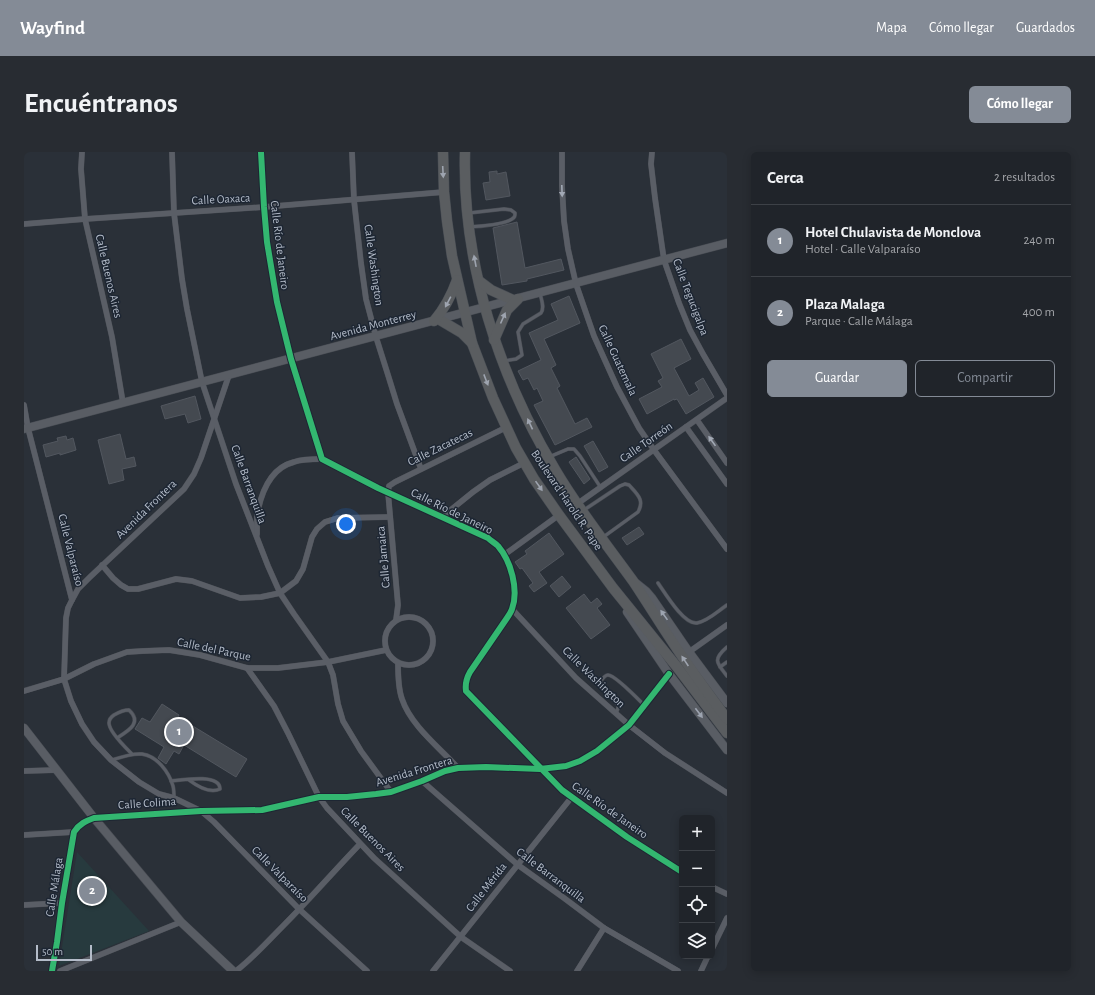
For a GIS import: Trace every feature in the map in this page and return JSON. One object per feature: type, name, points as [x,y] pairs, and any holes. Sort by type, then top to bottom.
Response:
[{"type":"highway","name":"Boulevard Harold R. Pape","points":[[443,152],[444,192],[452,256],[472,343],[493,398],[524,463],[559,515],[614,588],[677,667],[727,719]]},
{"type":"highway","name":"Boulevard Harold R. Pape","points":[[465,152],[464,170],[467,214],[479,281],[494,340],[523,410],[548,458],[580,508],[632,581],[685,661],[727,734]]},
{"type":"highway","points":[[457,280],[450,300],[437,321],[462,333],[472,343]]},
{"type":"highway","points":[[479,281],[497,293],[516,300],[507,310],[494,340]]},
{"type":"street","name":"Calle Buenos Aires","points":[[82,152],[85,219],[112,337],[122,403]]},
{"type":"street","name":"Calle Barranquilla","points":[[172,152],[174,213],[182,279],[202,382],[236,484],[268,566],[280,592],[328,662],[333,675],[343,722],[361,752],[391,792]]},
{"type":"street","name":"Calle Río de Janeiro","points":[[261,152],[267,242],[277,302],[291,359],[322,459],[388,492],[488,538],[498,546],[504,555],[513,576],[515,589],[512,608],[507,618],[470,672],[466,680],[466,691],[552,782],[571,798],[627,837],[679,870]]},
{"type":"street","name":"Calle Washington","points":[[352,152],[354,200],[366,299],[397,404],[421,469]]},
{"type":"street","name":"Calle Guatemala","points":[[562,152],[564,221],[568,249],[576,284],[601,355],[635,421],[654,450],[727,549]]},
{"type":"street","name":"Calle Tegucigalpa","points":[[652,152],[654,192],[664,260],[679,304],[690,330],[727,395]]},
{"type":"street","name":"Calle Oaxaca","points":[[24,224],[264,208],[444,192]]},
{"type":"street","name":"Avenida Monterrey","points":[[26,429],[727,243]]},
{"type":"street","name":"Avenida Frontera","points":[[72,600],[78,589],[102,565],[184,489],[194,474],[229,375]]},
{"type":"street","name":"Calle Torreón","points":[[580,508],[601,488],[727,398]]},
{"type":"street","name":"Calle Valparaíso","points":[[24,405],[26,429],[72,600],[68,608],[66,618],[64,679],[71,701],[82,724],[94,742],[111,760],[139,782],[160,794],[174,798],[201,811],[214,822],[299,909],[366,971]]},
{"type":"street","points":[[697,420],[727,463]]},
{"type":"street","name":"Calle Zacatecas","points":[[388,492],[389,486],[394,482],[507,427]]},
{"type":"street","points":[[686,427],[727,483]]},
{"type":"street","points":[[257,538],[257,516],[261,500],[267,484],[274,473],[294,461],[322,459]]},
{"type":"street","points":[[442,517],[490,480],[524,463]]},
{"type":"street","name":"Calle Jamaica","points":[[388,492],[398,605],[396,620]]},
{"type":"street","points":[[504,555],[559,515]]},
{"type":"street","points":[[102,565],[113,578],[128,589],[138,589],[176,579],[192,581],[240,598],[261,597],[280,592],[296,581],[303,569],[312,537],[317,529],[325,522],[338,518],[390,517]]},
{"type":"street","points":[[632,581],[649,594],[727,704]]},
{"type":"street","points":[[614,588],[622,604],[669,674],[727,750]]},
{"type":"street","name":"Calle Washington","points":[[512,608],[576,678],[629,726],[665,753],[727,793]]},
{"type":"street","points":[[404,617],[419,618],[431,629],[434,636],[434,644],[427,658],[420,663],[405,665],[393,659],[386,650],[386,633],[396,620],[404,617]]},
{"type":"street","points":[[689,652],[727,625]]},
{"type":"street","name":"Calle del Parque","points":[[24,691],[64,679],[94,664],[127,652],[169,650],[200,655],[247,668],[278,668],[328,662],[386,650]]},
{"type":"street","points":[[398,662],[399,684],[402,699],[407,711],[415,723],[458,768]]},
{"type":"street","name":"Calle Buenos Aires","points":[[247,668],[274,706],[319,797],[327,808],[360,844],[461,937],[510,971]]},
{"type":"street","name":"Avenida Frontera","points":[[201,811],[262,810],[319,797],[347,797],[391,792],[445,771],[458,768],[486,767],[540,769],[566,766],[580,761],[597,751],[629,726],[669,674]]},
{"type":"street","points":[[24,728],[94,818],[181,922],[235,971],[260,950],[360,844]]},
{"type":"street","points":[[24,771],[56,770]]},
{"type":"street","name":"Calle Barranquilla","points":[[422,781],[518,865],[604,928],[678,971]]},
{"type":"street","name":"Calle Mérida","points":[[433,971],[571,798]]},
{"type":"street","name":"Calle Colima","points":[[94,818],[201,811]]},
{"type":"street","points":[[24,835],[74,832],[82,823],[94,818]]},
{"type":"street","name":"Calle Málaga","points":[[52,971],[74,832]]},
{"type":"street","points":[[715,888],[727,894]]},
{"type":"street","points":[[24,905],[62,903]]},
{"type":"street","points":[[715,942],[727,918]]},
{"type":"street","points":[[60,971],[181,922]]},
{"type":"street","points":[[577,971],[604,928]]},
{"type":"street","points":[[701,971],[707,959]]},
{"type":"lane","points":[[467,214],[504,209],[511,210],[515,213],[513,219],[469,227]]},
{"type":"lane","points":[[502,362],[516,359],[522,355],[518,332],[523,324],[542,313],[543,306],[540,293]]},
{"type":"lane","points":[[548,458],[568,449],[574,449],[601,488]]},
{"type":"lane","points":[[580,508],[625,484],[629,485],[636,493],[641,503],[638,512],[601,539]]},
{"type":"lane","points":[[658,583],[682,615],[692,623],[698,623],[705,620],[727,605]]},
{"type":"lane","points":[[727,647],[717,658],[720,667],[727,676]]},
{"type":"lane","points":[[720,667],[727,662]]},
{"type":"lane","points":[[616,714],[618,705],[613,697],[602,686],[601,681],[606,675],[610,675],[617,680],[645,706]]},
{"type":"lane","points":[[117,738],[130,729],[134,724],[134,716],[129,710],[122,711],[111,717],[108,724],[117,738],[132,754]]},
{"type":"lane","points":[[111,760],[132,754],[150,756],[160,763],[169,775],[173,786],[174,798]]},
{"type":"lane","points":[[171,781],[198,778],[209,779],[219,784],[220,789],[217,791],[212,791],[196,785],[189,780]]},
{"type":"green space","points":[[77,852],[149,931],[59,966]]},
{"type":"building","points":[[497,171],[497,174],[506,172],[510,196],[486,200],[483,183],[490,182],[489,172]]},
{"type":"building","points":[[517,222],[525,268],[561,259],[564,270],[527,279],[527,281],[502,285],[493,228]]},
{"type":"building","points":[[569,296],[580,323],[544,339],[556,365],[551,368],[560,386],[557,388],[575,424],[587,418],[592,427],[555,445],[534,405],[543,401],[537,388],[534,390],[528,378],[523,380],[518,371],[541,360],[529,333],[558,320],[551,304]]},
{"type":"building","points":[[681,339],[691,359],[674,368],[689,396],[699,390],[695,383],[703,378],[714,397],[686,414],[677,399],[674,399],[647,414],[639,399],[662,387],[658,381],[663,378],[651,354]]},
{"type":"building","points":[[195,396],[201,419],[188,423],[185,414],[165,419],[161,406]]},
{"type":"building","points":[[120,434],[126,459],[134,457],[136,466],[122,469],[124,480],[109,484],[98,440]]},
{"type":"building","points":[[66,436],[67,440],[73,438],[76,450],[60,455],[60,453],[46,457],[43,445],[58,441],[57,438]]},
{"type":"building","points":[[593,441],[608,467],[599,472],[584,446]]},
{"type":"building","points":[[576,457],[590,479],[584,484],[569,462]]},
{"type":"building","points":[[639,527],[644,534],[627,545],[622,538]]},
{"type":"building","points":[[549,533],[564,554],[539,572],[547,583],[534,592],[529,586],[533,583],[522,568],[520,569],[515,562],[527,554],[525,551]]},
{"type":"building","points":[[562,576],[571,587],[559,597],[550,586]]},
{"type":"building","points":[[584,594],[591,603],[597,598],[602,604],[597,608],[610,625],[591,639],[566,608]]},
{"type":"building","points":[[162,704],[179,715],[178,717],[247,759],[236,777],[184,745],[179,754],[174,751],[166,764],[158,758],[164,747],[135,729],[142,718],[150,722]]},
{"type":"cycle path","points":[[261,152],[267,242],[277,302],[291,359],[322,459],[378,488],[488,538],[498,546],[503,552],[510,568],[515,593],[514,601],[509,615],[469,675],[466,682],[466,691],[562,790],[627,837],[679,870]]},
{"type":"cycle path","points":[[52,971],[74,832],[85,822],[94,818],[201,811],[262,810],[319,797],[347,797],[391,792],[445,771],[458,768],[486,767],[540,769],[566,766],[580,761],[597,751],[629,725],[669,674]]},
{"type":"place","name":"Hotel Chulavista de Monclova","points":[[179,732]]},
{"type":"place","name":"Plaza Malaga","points":[[92,891]]}]
